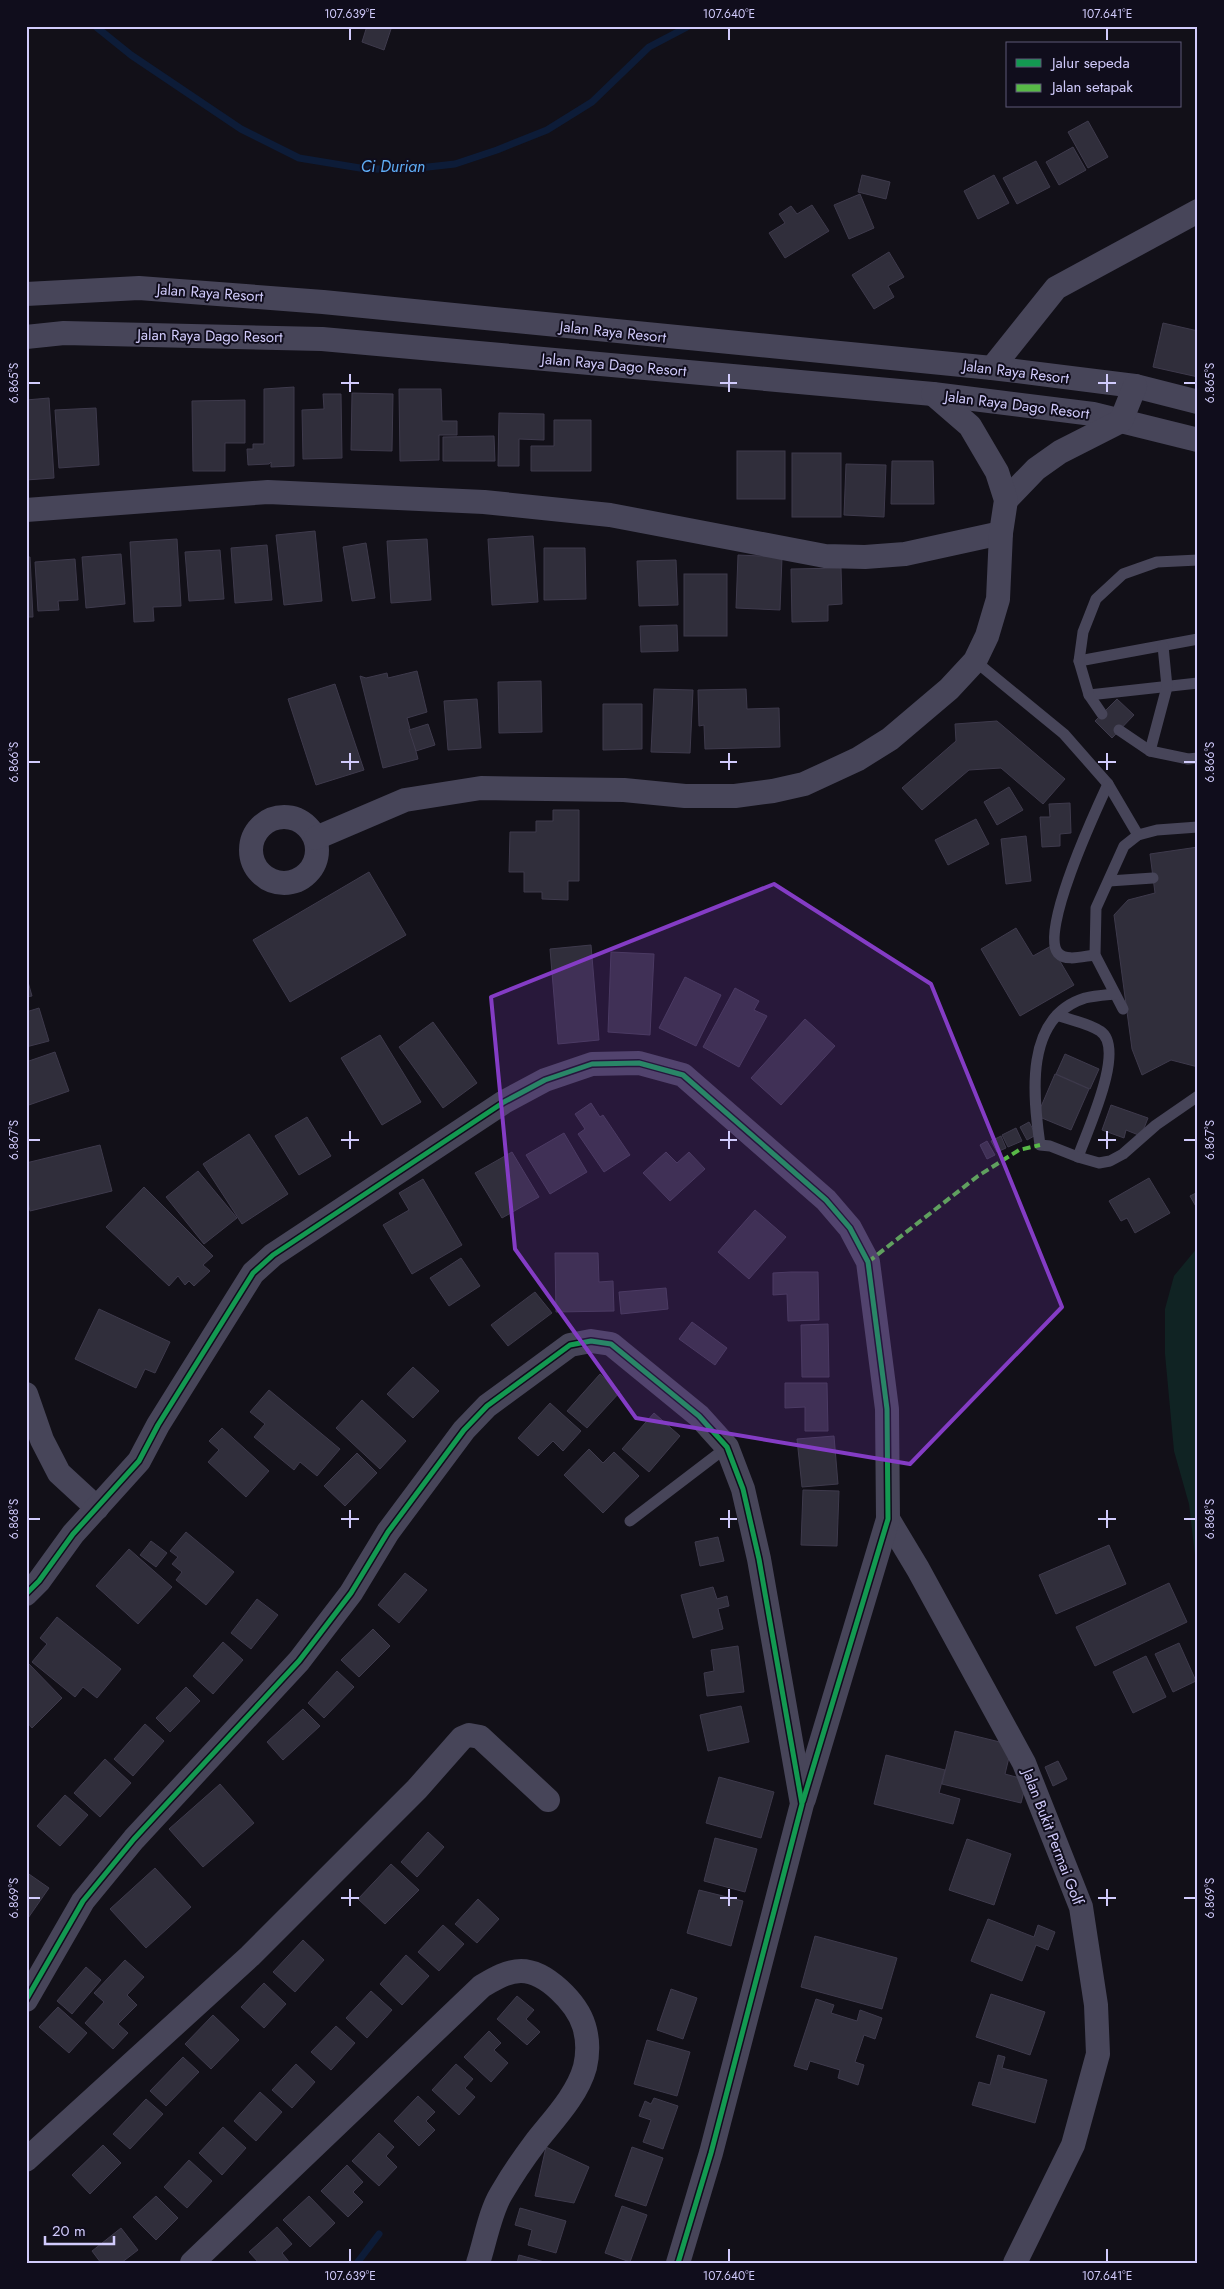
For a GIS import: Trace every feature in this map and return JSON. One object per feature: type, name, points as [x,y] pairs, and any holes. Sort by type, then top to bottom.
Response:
[{"type":"street","points":[[992,368],[1056,288],[1198,211]]},
{"type":"street","name":"Jalan Raya Resort","points":[[26,294],[139,288],[304,300],[992,368],[1135,386],[1198,402]]},
{"type":"street","name":"Jalan Raya Dago Resort","points":[[26,337],[64,333],[322,339],[933,394],[1093,414],[1198,440]]},
{"type":"street","points":[[1006,500],[1036,469],[1060,452],[1121,421],[1135,386]]},
{"type":"street","points":[[316,838],[405,800],[482,788],[624,790],[685,796],[735,796],[804,784],[858,759],[890,739],[949,689],[975,661],[988,636],[998,599],[1006,500],[997,472],[970,426],[933,394]]},
{"type":"street","points":[[26,510],[268,492],[484,502],[610,515],[826,556],[865,558],[905,554],[1002,533]]},
{"type":"street","points":[[26,1594],[97,1508],[139,1461],[163,1416],[253,1273],[273,1255],[504,1102],[545,1080],[592,1064],[638,1063],[683,1075],[826,1200],[850,1228],[868,1262],[887,1409],[888,1519],[802,1804],[711,2154],[678,2263]]},
{"type":"street","points":[[26,2000],[83,1901],[134,1839],[300,1661],[351,1593],[388,1532],[464,1430],[487,1406],[570,1346],[591,1340],[611,1344],[619,1350],[700,1416],[728,1447],[743,1489],[758,1559],[802,1804]]},
{"type":"street","points":[[26,1394],[42,1440],[59,1473],[97,1508]]},
{"type":"street","name":"Jalan Bukit Permai Golf","points":[[888,1519],[918,1569],[1024,1764],[1081,1907],[1096,2005],[1098,2054],[1073,2145],[1015,2263]]},
{"type":"street","points":[[26,2160],[250,1956],[417,1789],[462,1738],[469,1735],[480,1737],[548,1800]]},
{"type":"street","points":[[192,2263],[482,1986],[501,1975],[521,1971],[539,1976],[560,1988],[584,2024],[588,2043],[584,2068],[559,2113],[533,2146],[500,2196],[478,2263]]},
{"type":"lane","points":[[1102,714],[1089,695],[1079,661],[1083,632],[1096,599],[1123,574],[1157,562],[1198,560]]},
{"type":"lane","points":[[1079,661],[1198,639]]},
{"type":"lane","points":[[1150,751],[1167,687],[1163,646]]},
{"type":"lane","points":[[975,661],[1064,734],[1108,784],[1138,835]]},
{"type":"lane","points":[[1089,695],[1198,683]]},
{"type":"lane","points":[[1119,730],[1150,751],[1188,759],[1198,758]]},
{"type":"lane","points":[[1095,955],[1066,958],[1059,954],[1054,947],[1054,929],[1080,848],[1108,784]]},
{"type":"lane","points":[[1123,1009],[1095,955],[1096,908],[1124,846],[1138,835],[1157,830],[1198,827]]},
{"type":"lane","points":[[1108,881],[1153,878]]},
{"type":"lane","points":[[1115,994],[1086,998],[1057,1014],[1043,1036],[1035,1074],[1034,1105],[1040,1145],[1050,1146],[1099,1163],[1116,1158],[1136,1144],[1156,1125],[1198,1096]]},
{"type":"lane","points":[[1057,1014],[1101,1031],[1110,1046],[1109,1069],[1078,1156]]},
{"type":"lane","points":[[630,1521],[728,1447]]},
{"type":"highlighted area","points":[[774,884],[931,984],[1062,1307],[910,1464],[636,1418],[515,1249],[491,997]]},
{"type":"green space","points":[[1198,1247],[1198,1581],[1189,1504],[1174,1451],[1165,1354],[1165,1309],[1174,1276]]},
{"type":"building","points":[[367,26],[392,26],[384,50],[362,42]]},
{"type":"building","points":[[1088,121],[1108,157],[1088,168],[1068,132]]},
{"type":"building","points":[[1073,147],[1086,170],[1059,185],[1046,162]]},
{"type":"building","points":[[1036,161],[1050,187],[1017,204],[1003,178]]},
{"type":"building","points":[[862,175],[890,182],[886,199],[858,192]]},
{"type":"building","points":[[994,175],[1009,203],[978,219],[964,191]]},
{"type":"building","points":[[860,194],[874,228],[849,239],[834,205]]},
{"type":"building","points":[[812,205],[829,231],[785,258],[769,233],[785,223],[779,214],[791,206],[797,214]]},
{"type":"building","points":[[889,252],[904,277],[888,286],[894,297],[874,309],[852,275]]},
{"type":"building","points":[[1163,323],[1198,331],[1198,377],[1153,367]]},
{"type":"building","points":[[294,387],[294,466],[271,467],[271,462],[269,464],[248,465],[247,449],[253,449],[253,444],[264,444],[264,389]]},
{"type":"building","points":[[399,389],[441,389],[442,421],[457,421],[457,435],[439,435],[439,460],[400,461]]},
{"type":"building","points":[[352,393],[393,394],[392,451],[351,450]]},
{"type":"building","points":[[323,394],[341,394],[342,458],[303,459],[302,410],[324,409]]},
{"type":"building","points":[[49,398],[54,478],[26,480],[26,400]]},
{"type":"building","points":[[245,400],[245,443],[225,443],[225,471],[193,471],[192,401]]},
{"type":"building","points":[[96,408],[99,465],[59,468],[55,410]]},
{"type":"building","points":[[499,413],[544,414],[544,440],[519,439],[519,466],[498,466]]},
{"type":"building","points":[[554,420],[591,420],[591,471],[531,471],[531,446],[554,446]]},
{"type":"building","points":[[494,436],[495,461],[443,461],[443,437]]},
{"type":"building","points":[[737,451],[785,451],[785,499],[737,499]]},
{"type":"building","points":[[792,453],[841,453],[841,517],[792,517]]},
{"type":"building","points":[[892,461],[933,461],[934,504],[891,504]]},
{"type":"building","points":[[846,464],[886,465],[884,517],[844,515]]},
{"type":"building","points":[[315,531],[322,601],[284,605],[276,535]]},
{"type":"building","points":[[533,536],[538,602],[492,605],[488,539]]},
{"type":"building","points":[[177,539],[181,606],[153,607],[154,621],[134,622],[130,542]]},
{"type":"building","points":[[427,539],[431,600],[391,603],[387,541]]},
{"type":"building","points":[[366,543],[375,598],[352,601],[343,547]]},
{"type":"building","points":[[267,545],[272,600],[235,603],[231,548]]},
{"type":"building","points":[[544,548],[585,548],[586,599],[544,600]]},
{"type":"building","points":[[220,550],[224,599],[189,601],[185,552]]},
{"type":"building","points":[[121,554],[125,604],[86,608],[82,557]]},
{"type":"building","points":[[738,555],[782,557],[780,610],[736,608]]},
{"type":"building","points":[[26,557],[30,557],[33,617],[26,617]]},
{"type":"building","points":[[75,559],[78,600],[58,601],[59,610],[38,611],[35,562]]},
{"type":"building","points":[[676,560],[678,605],[639,606],[637,561]]},
{"type":"building","points":[[841,568],[842,604],[828,605],[828,621],[792,622],[791,569]]},
{"type":"building","points":[[684,574],[727,574],[727,636],[684,636]]},
{"type":"building","points":[[677,625],[678,651],[641,652],[640,626]]},
{"type":"building","points":[[417,671],[427,712],[407,718],[418,759],[383,768],[360,676],[366,678],[387,673],[388,678]]},
{"type":"building","points":[[541,681],[542,732],[499,733],[498,682]]},
{"type":"building","points":[[335,684],[364,770],[316,785],[288,699]]},
{"type":"building","points":[[654,689],[693,690],[690,753],[651,752]]},
{"type":"building","points":[[746,689],[747,709],[779,708],[780,747],[705,749],[704,725],[699,726],[698,690]]},
{"type":"building","points":[[477,699],[481,748],[448,750],[444,701]]},
{"type":"building","points":[[1117,699],[1134,715],[1112,738],[1095,721]]},
{"type":"building","points":[[603,704],[642,704],[642,749],[603,750]]},
{"type":"building","points":[[997,721],[1065,779],[1043,804],[1001,768],[969,770],[922,810],[902,788],[956,741],[955,724]]},
{"type":"building","points":[[428,724],[435,745],[416,751],[409,730]]},
{"type":"building","points":[[1009,787],[1023,810],[997,825],[984,802]]},
{"type":"building","points":[[1070,803],[1071,833],[1060,834],[1060,846],[1042,847],[1040,817],[1050,817],[1049,804]]},
{"type":"building","points":[[553,810],[579,810],[579,881],[568,881],[568,900],[542,899],[542,892],[524,892],[524,872],[509,872],[510,832],[536,832],[536,821],[553,821]]},
{"type":"building","points":[[976,819],[989,844],[948,865],[935,840]]},
{"type":"building","points":[[1026,836],[1031,881],[1006,884],[1001,839]]},
{"type":"building","points":[[1198,847],[1198,1067],[1171,1060],[1142,1075],[1132,1049],[1114,915],[1128,900],[1155,893],[1150,854]]},
{"type":"building","points":[[369,872],[406,935],[290,1002],[253,940]]},
{"type":"building","points":[[1016,928],[1033,956],[1051,946],[1074,985],[1020,1016],[981,949]]},
{"type":"building","points":[[591,945],[599,1040],[558,1044],[550,949]]},
{"type":"building","points":[[611,952],[654,954],[650,1035],[608,1032]]},
{"type":"building","points":[[26,975],[32,996],[26,997]]},
{"type":"building","points":[[685,977],[721,995],[696,1046],[659,1028]]},
{"type":"building","points":[[735,988],[759,1001],[754,1010],[767,1016],[739,1067],[703,1047]]},
{"type":"building","points":[[39,1008],[49,1041],[26,1047],[26,1012]]},
{"type":"building","points":[[805,1019],[835,1046],[781,1105],[751,1078]]},
{"type":"building","points":[[433,1022],[477,1083],[443,1108],[399,1047]]},
{"type":"building","points":[[380,1035],[421,1102],[382,1125],[341,1058]]},
{"type":"building","points":[[55,1052],[69,1091],[26,1106],[26,1062]]},
{"type":"building","points":[[1065,1054],[1099,1069],[1090,1089],[1056,1074]]},
{"type":"building","points":[[1055,1074],[1089,1089],[1071,1130],[1037,1116]]},
{"type":"building","points":[[591,1103],[600,1117],[603,1115],[630,1155],[604,1172],[578,1134],[585,1129],[575,1114]]},
{"type":"building","points":[[1111,1105],[1148,1118],[1141,1136],[1126,1130],[1124,1138],[1102,1130]]},
{"type":"building","points":[[307,1117],[331,1156],[299,1175],[275,1136]]},
{"type":"building","points":[[1029,1122],[1036,1135],[1027,1140],[1020,1127]]},
{"type":"building","points":[[1016,1128],[1022,1141],[1008,1147],[1002,1135]]},
{"type":"building","points":[[564,1133],[587,1172],[550,1194],[526,1155]]},
{"type":"building","points":[[249,1134],[288,1194],[242,1224],[203,1164]]},
{"type":"building","points":[[1001,1136],[1006,1148],[997,1152],[991,1141]]},
{"type":"building","points":[[987,1141],[995,1155],[987,1159],[980,1145]]},
{"type":"building","points":[[100,1145],[112,1191],[30,1211],[26,1193],[26,1163]]},
{"type":"building","points":[[512,1152],[539,1197],[502,1218],[475,1173]]},
{"type":"building","points":[[666,1152],[677,1163],[689,1152],[705,1169],[670,1201],[643,1173]]},
{"type":"building","points":[[198,1171],[237,1218],[204,1244],[166,1197]]},
{"type":"building","points":[[1149,1178],[1170,1213],[1135,1233],[1127,1218],[1121,1221],[1109,1201]]},
{"type":"building","points":[[423,1179],[462,1245],[412,1274],[383,1225],[409,1210],[399,1193]]},
{"type":"building","points":[[144,1187],[213,1256],[203,1265],[210,1271],[194,1286],[189,1281],[185,1285],[178,1276],[169,1286],[106,1227]]},
{"type":"building","points":[[1198,1192],[1198,1210],[1190,1196]]},
{"type":"building","points":[[755,1210],[786,1237],[749,1279],[718,1252]]},
{"type":"building","points":[[555,1253],[598,1253],[599,1282],[613,1281],[614,1311],[556,1312]]},
{"type":"building","points":[[461,1258],[480,1286],[449,1306],[430,1278]]},
{"type":"building","points":[[818,1272],[819,1320],[788,1321],[787,1294],[773,1295],[773,1273]]},
{"type":"building","points":[[666,1288],[668,1309],[621,1314],[619,1292]]},
{"type":"building","points":[[535,1292],[552,1313],[508,1346],[491,1325]]},
{"type":"building","points":[[99,1309],[170,1342],[155,1373],[145,1369],[136,1388],[75,1359]]},
{"type":"building","points":[[692,1322],[727,1348],[715,1365],[679,1339]]},
{"type":"building","points":[[828,1324],[829,1377],[802,1377],[801,1325]]},
{"type":"building","points":[[413,1367],[439,1391],[413,1418],[387,1394]]},
{"type":"building","points":[[600,1374],[620,1392],[587,1428],[567,1411]]},
{"type":"building","points":[[785,1383],[827,1383],[828,1431],[805,1431],[805,1407],[785,1408]]},
{"type":"building","points":[[269,1390],[340,1449],[317,1476],[300,1462],[294,1470],[254,1437],[265,1424],[250,1412]]},
{"type":"building","points":[[362,1400],[406,1441],[380,1469],[336,1428]]},
{"type":"building","points":[[550,1403],[581,1431],[563,1451],[553,1441],[538,1456],[518,1438]]},
{"type":"building","points":[[654,1413],[680,1436],[649,1472],[622,1449]]},
{"type":"building","points":[[222,1428],[269,1471],[246,1497],[208,1462],[219,1450],[209,1441]]},
{"type":"building","points":[[834,1436],[838,1484],[802,1487],[797,1439]]},
{"type":"building","points":[[589,1449],[603,1463],[614,1452],[639,1476],[603,1513],[564,1475]]},
{"type":"building","points":[[357,1453],[377,1473],[345,1506],[324,1486]]},
{"type":"building","points":[[803,1490],[839,1491],[837,1546],[801,1545]]},
{"type":"building","points":[[186,1532],[234,1572],[206,1605],[176,1580],[182,1572],[172,1564],[178,1557],[170,1551]]},
{"type":"building","points":[[718,1537],[724,1561],[700,1566],[695,1542]]},
{"type":"building","points":[[151,1541],[167,1553],[156,1567],[140,1555]]},
{"type":"building","points":[[1109,1545],[1126,1584],[1056,1614],[1039,1575]]},
{"type":"building","points":[[129,1549],[172,1587],[138,1624],[96,1586]]},
{"type":"building","points":[[405,1573],[427,1590],[399,1623],[378,1605]]},
{"type":"building","points":[[1169,1583],[1187,1622],[1095,1666],[1076,1627]]},
{"type":"building","points":[[713,1587],[717,1599],[727,1596],[729,1606],[718,1609],[723,1629],[693,1638],[681,1595]]},
{"type":"building","points":[[257,1599],[278,1615],[251,1649],[231,1633]]},
{"type":"building","points":[[57,1617],[121,1669],[97,1698],[83,1687],[75,1697],[32,1662],[47,1644],[40,1638]]},
{"type":"building","points":[[373,1629],[390,1646],[359,1677],[341,1660]]},
{"type":"building","points":[[223,1642],[243,1660],[213,1694],[193,1676]]},
{"type":"building","points":[[1179,1643],[1196,1681],[1173,1692],[1155,1654]]},
{"type":"building","points":[[738,1646],[744,1692],[707,1696],[704,1673],[714,1671],[711,1650]]},
{"type":"building","points":[[1146,1656],[1166,1697],[1133,1713],[1113,1672]]},
{"type":"building","points":[[29,1664],[62,1698],[32,1728],[26,1721],[26,1666]]},
{"type":"building","points":[[337,1671],[354,1687],[324,1718],[308,1703]]},
{"type":"building","points":[[186,1687],[200,1701],[170,1732],[156,1718]]},
{"type":"building","points":[[741,1706],[749,1742],[708,1751],[700,1715]]},
{"type":"building","points":[[303,1709],[320,1726],[283,1760],[267,1742]]},
{"type":"building","points":[[145,1724],[164,1741],[133,1776],[114,1759]]},
{"type":"building","points":[[955,1731],[1012,1745],[1005,1774],[1027,1780],[1021,1803],[942,1784]]},
{"type":"building","points":[[886,1755],[945,1770],[939,1793],[960,1799],[953,1824],[874,1804]]},
{"type":"building","points":[[105,1759],[131,1783],[100,1817],[74,1793]]},
{"type":"building","points":[[1058,1761],[1067,1779],[1053,1786],[1045,1767]]},
{"type":"building","points":[[719,1777],[774,1792],[761,1838],[706,1823]]},
{"type":"building","points":[[220,1784],[254,1823],[203,1867],[169,1829]]},
{"type":"building","points":[[65,1795],[88,1815],[60,1846],[37,1826]]},
{"type":"building","points":[[428,1832],[444,1847],[417,1877],[401,1862]]},
{"type":"building","points":[[715,1838],[757,1849],[745,1892],[704,1881]]},
{"type":"building","points":[[967,1839],[1011,1854],[994,1905],[949,1890]]},
{"type":"building","points":[[391,1864],[419,1890],[385,1924],[358,1899]]},
{"type":"building","points":[[155,1868],[191,1907],[146,1948],[110,1909]]},
{"type":"building","points":[[26,1872],[49,1888],[26,1921]]},
{"type":"building","points":[[699,1890],[743,1901],[731,1946],[687,1933]]},
{"type":"building","points":[[478,1899],[499,1919],[477,1943],[455,1924]]},
{"type":"building","points":[[988,1919],[1034,1937],[1038,1925],[1055,1932],[1048,1950],[1036,1945],[1022,1981],[971,1961]]},
{"type":"building","points":[[443,1925],[464,1944],[439,1971],[418,1952]]},
{"type":"building","points":[[815,1936],[897,1958],[882,2009],[801,1987]]},
{"type":"building","points":[[303,1940],[324,1960],[295,1992],[273,1972]]},
{"type":"building","points":[[406,1955],[429,1976],[402,2005],[380,1984]]},
{"type":"building","points":[[125,1960],[144,1977],[127,1995],[137,2005],[118,2024],[128,2033],[113,2049],[85,2023],[104,2002],[94,1993]]},
{"type":"building","points":[[86,1967],[101,1980],[72,2014],[57,2001]]},
{"type":"building","points":[[264,1983],[286,2004],[264,2028],[241,2007]]},
{"type":"building","points":[[671,1989],[697,1998],[683,2039],[657,2030]]},
{"type":"building","points":[[371,1991],[392,2010],[367,2038],[346,2018]]},
{"type":"building","points":[[991,1994],[1045,2012],[1030,2055],[976,2037]]},
{"type":"building","points":[[517,1996],[534,2010],[526,2019],[540,2032],[527,2045],[497,2019]]},
{"type":"building","points":[[816,1999],[834,2005],[831,2013],[857,2021],[860,2010],[882,2018],[875,2039],[864,2035],[855,2062],[864,2065],[858,2085],[838,2078],[840,2070],[810,2061],[807,2070],[794,2066]]},
{"type":"building","points":[[58,2007],[87,2033],[69,2053],[39,2027]]},
{"type":"building","points":[[213,2015],[239,2040],[211,2069],[185,2044]]},
{"type":"building","points":[[336,2026],[355,2043],[331,2070],[311,2052]]},
{"type":"building","points":[[489,2031],[501,2043],[494,2050],[508,2063],[491,2082],[464,2057]]},
{"type":"building","points":[[647,2040],[690,2052],[677,2096],[634,2084]]},
{"type":"building","points":[[998,2055],[1005,2057],[1002,2068],[1047,2080],[1035,2123],[972,2105],[979,2082],[990,2085]]},
{"type":"building","points":[[183,2057],[199,2072],[166,2106],[150,2091]]},
{"type":"building","points":[[296,2064],[315,2082],[292,2108],[272,2090]]},
{"type":"building","points":[[456,2064],[473,2079],[465,2088],[475,2097],[459,2115],[432,2090]]},
{"type":"building","points":[[260,2092],[282,2112],[256,2141],[234,2121]]},
{"type":"building","points":[[418,2096],[435,2112],[426,2121],[435,2130],[419,2146],[394,2121]]},
{"type":"building","points":[[654,2098],[678,2106],[663,2149],[643,2142],[651,2120],[639,2116],[645,2101],[651,2104]]},
{"type":"building","points":[[146,2099],[163,2114],[130,2149],[113,2134]]},
{"type":"building","points":[[223,2127],[246,2148],[222,2175],[199,2153]]},
{"type":"building","points":[[379,2133],[394,2147],[386,2156],[397,2167],[379,2186],[352,2161]]},
{"type":"building","points":[[103,2145],[121,2163],[90,2194],[72,2175]]},
{"type":"building","points":[[546,2147],[589,2167],[574,2203],[535,2196]]},
{"type":"building","points":[[632,2147],[663,2158],[646,2206],[615,2196]]},
{"type":"building","points":[[189,2160],[212,2181],[187,2208],[164,2187]]},
{"type":"building","points":[[347,2165],[363,2182],[353,2192],[363,2202],[348,2217],[321,2191]]},
{"type":"building","points":[[156,2196],[178,2218],[156,2240],[133,2217]]},
{"type":"building","points":[[309,2196],[335,2223],[310,2247],[283,2220]]},
{"type":"building","points":[[622,2206],[647,2215],[630,2262],[605,2253]]},
{"type":"building","points":[[520,2208],[566,2221],[556,2253],[528,2245],[532,2230],[515,2225]]},
{"type":"building","points":[[277,2227],[292,2244],[282,2253],[290,2263],[259,2263],[249,2252]]},
{"type":"building","points":[[121,2228],[138,2250],[121,2263],[101,2263],[92,2251]]},
{"type":"building","points":[[519,2255],[548,2263],[517,2263]]},
{"type":"waterway","name":"Ci Durian","points":[[95,26],[131,55],[241,129],[299,158],[366,169],[410,169],[455,164],[547,130],[592,102],[649,47],[689,26]]},
{"type":"waterway","points":[[357,2263],[379,2234]]},
{"type":"marked path","points":[[868,1262],[978,1176],[1019,1150],[1040,1145]]},
{"type":"cycle path","points":[[26,1594],[39,1581],[73,1534],[139,1461],[158,1425],[253,1273],[273,1255],[504,1102],[545,1080],[592,1064],[639,1063],[683,1075],[826,1200],[850,1228],[868,1262],[887,1409],[888,1519],[803,1801]]},
{"type":"cycle path","points":[[26,2000],[83,1901],[134,1839],[299,1661],[351,1593],[388,1532],[464,1430],[487,1406],[570,1345],[591,1341],[611,1344],[699,1416],[727,1447],[743,1489],[759,1559],[802,1804],[711,2153],[678,2263]]}]
